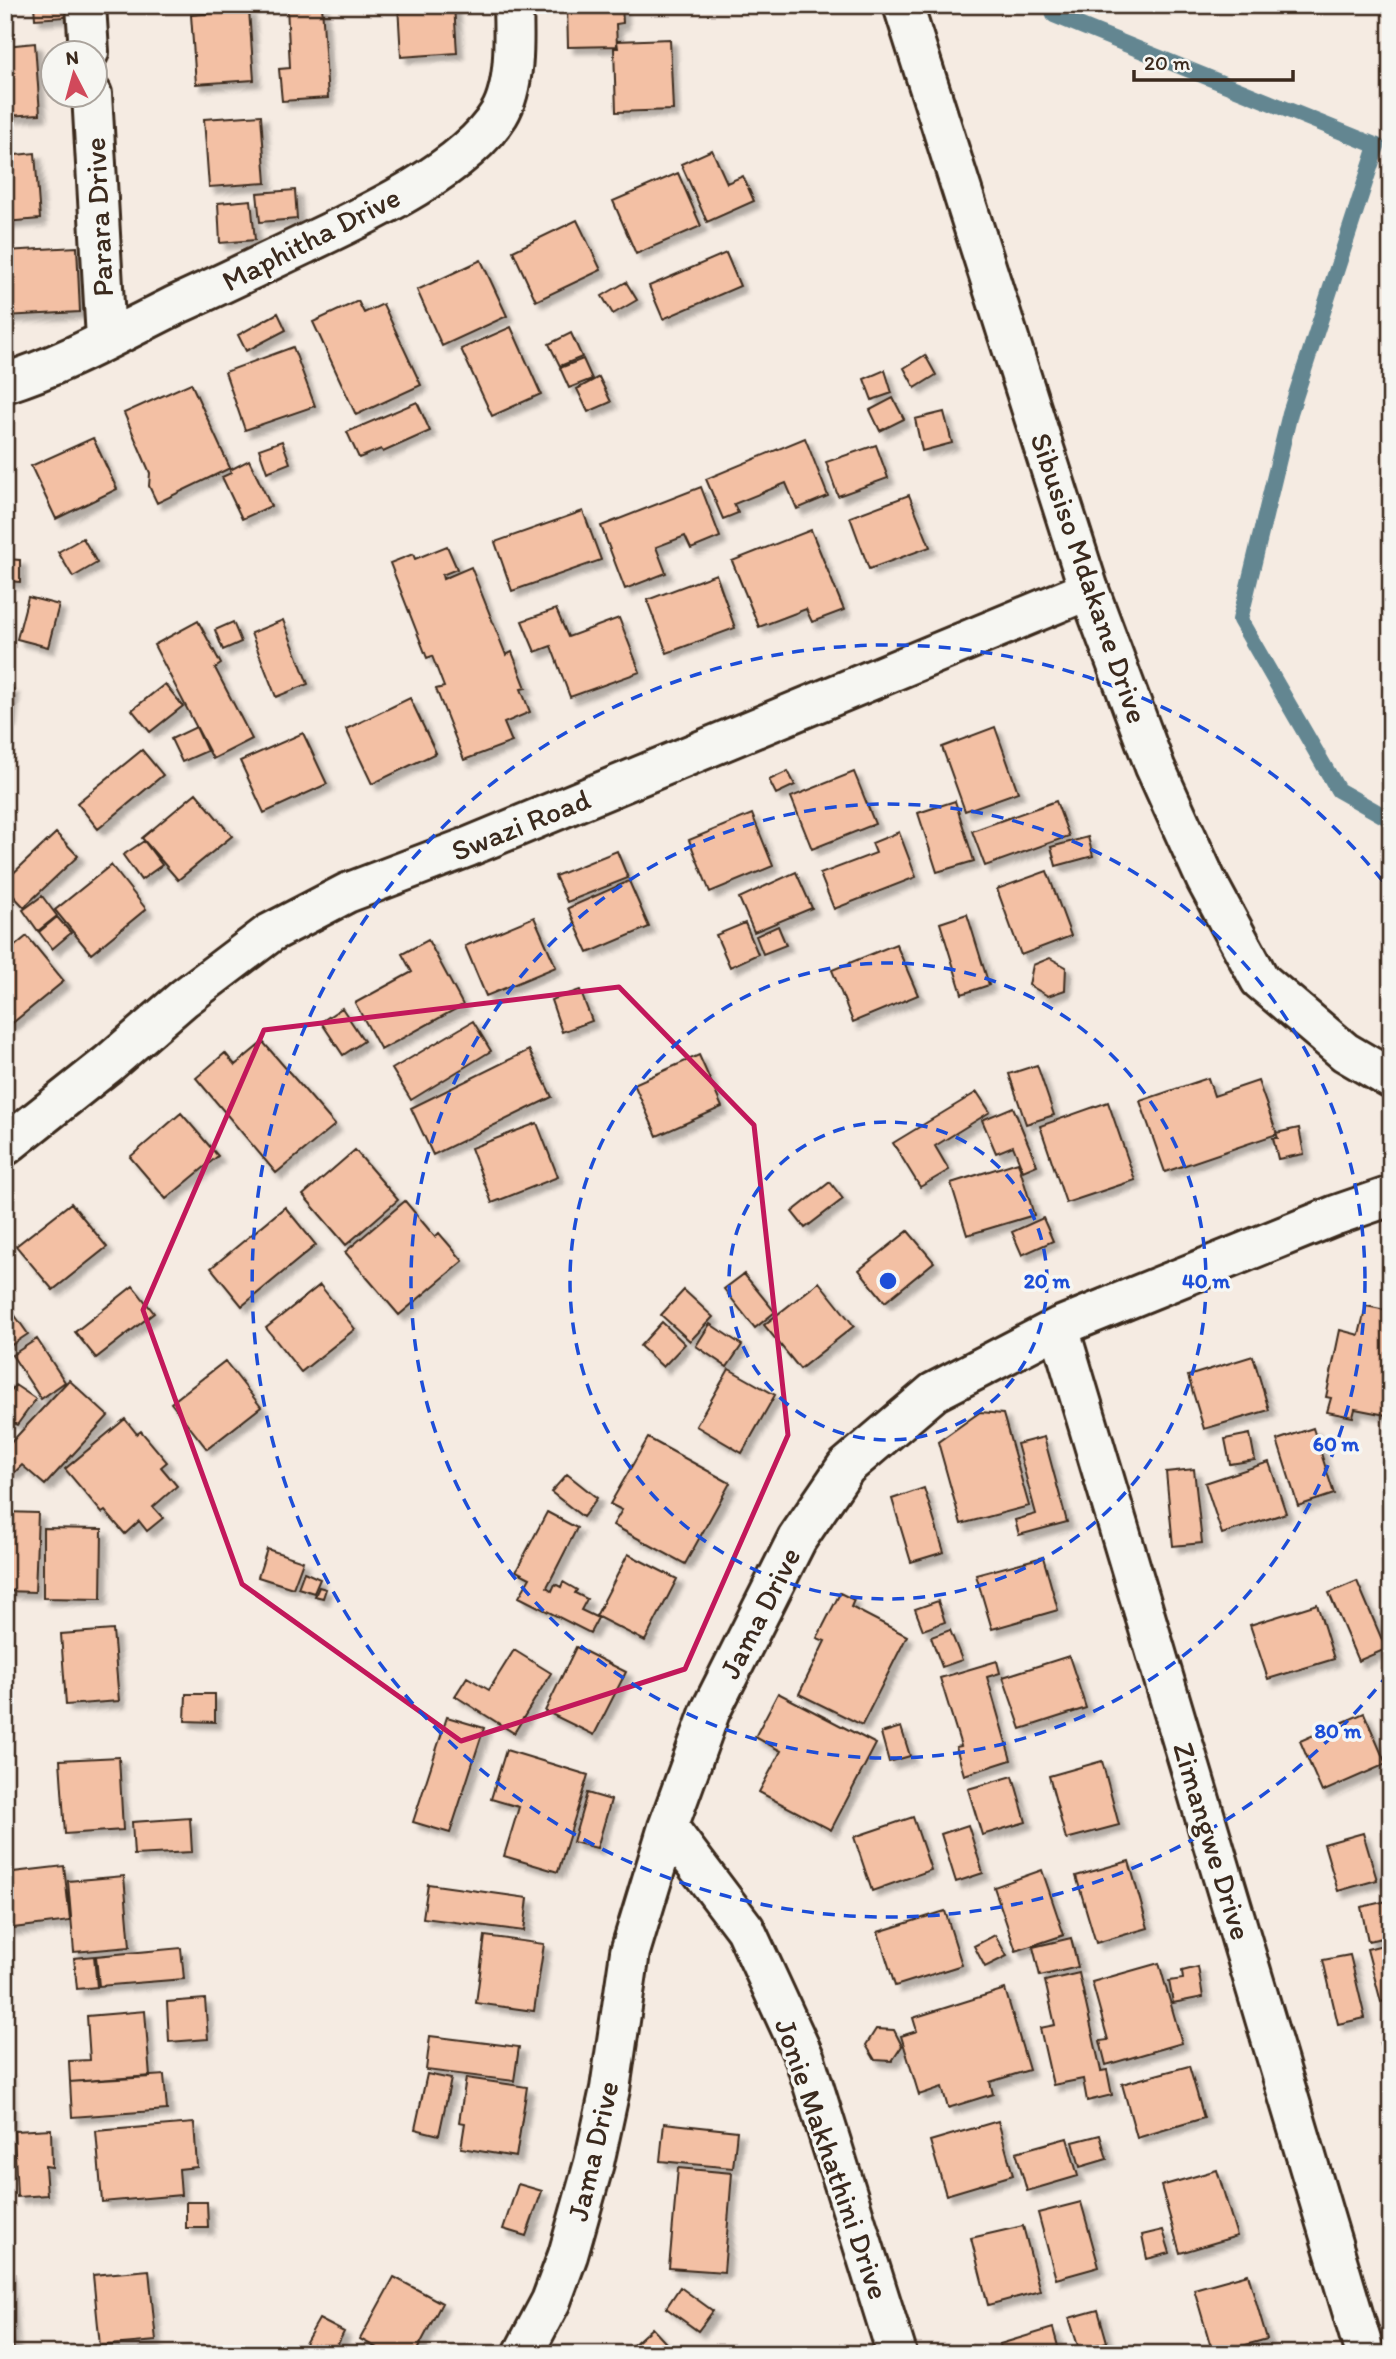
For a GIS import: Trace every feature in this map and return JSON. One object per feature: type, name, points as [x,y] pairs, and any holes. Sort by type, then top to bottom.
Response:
[{"type":"street","points":[[86,5],[88,38]]},
{"type":"street","name":"Maphitha Drive","points":[[5,383],[44,371],[380,208],[457,159],[500,113],[509,84],[514,43],[513,5]]},
{"type":"street","name":"Sibusiso Mdakane Drive","points":[[903,5],[1089,590],[1155,767],[1206,880],[1260,980],[1345,1052],[1391,1079]]},
{"type":"street","name":"Parara Drive","points":[[93,108],[106,339]]},
{"type":"street","name":"Swazi Road","points":[[5,1146],[184,999],[270,933],[347,893],[468,847],[1089,590]]},
{"type":"street","name":"Jama Drive","points":[[523,2354],[551,2301],[568,2255],[594,2163],[610,2089],[630,1952],[668,1827],[710,1712],[797,1539],[846,1466],[934,1392],[1059,1327],[1336,1215],[1391,1196]]},
{"type":"street","name":"Zimangwe Drive","points":[[1059,1327],[1365,2354]]},
{"type":"street","name":"Jonie Makhathini Drive","points":[[668,1827],[745,1929],[804,2059],[897,2354]]},
{"type":"highlighted area","points":[[619,987],[754,1125],[788,1435],[685,1669],[461,1741],[242,1584],[143,1310],[264,1030]]},
{"type":"building","points":[[34,5],[79,5],[80,16],[35,19]]},
{"type":"building","points":[[287,5],[322,5],[328,98],[282,101],[279,69],[290,68]]},
{"type":"building","points":[[398,5],[454,5],[457,53],[401,57]]},
{"type":"building","points":[[567,5],[622,5],[623,23],[616,24],[617,46],[568,47]]},
{"type":"building","points":[[249,10],[254,80],[196,84],[191,15]]},
{"type":"building","points":[[670,39],[673,110],[616,112],[614,48],[618,48],[617,41]]},
{"type":"building","points":[[35,43],[40,114],[5,116],[5,46]]},
{"type":"building","points":[[261,115],[266,183],[209,187],[204,119]]},
{"type":"building","points":[[712,150],[727,183],[743,176],[754,201],[707,222],[681,164]]},
{"type":"building","points":[[35,153],[40,219],[5,222],[5,156]]},
{"type":"building","points":[[678,173],[701,226],[636,254],[613,201]]},
{"type":"building","points":[[295,190],[297,219],[260,222],[257,193]]},
{"type":"building","points":[[251,200],[255,240],[220,243],[218,203]]},
{"type":"building","points":[[577,220],[601,270],[536,301],[513,251]]},
{"type":"building","points":[[77,247],[80,312],[5,316],[5,251]]},
{"type":"building","points":[[726,253],[740,286],[663,319],[649,286]]},
{"type":"building","points":[[481,260],[507,316],[442,346],[417,290]]},
{"type":"building","points":[[626,282],[637,300],[613,314],[602,296]]},
{"type":"building","points":[[358,301],[364,313],[383,304],[421,385],[356,415],[313,322]]},
{"type":"building","points":[[278,313],[286,330],[246,351],[238,335]]},
{"type":"building","points":[[511,327],[541,394],[492,416],[461,349]]},
{"type":"building","points":[[571,333],[582,357],[560,366],[549,344]]},
{"type":"building","points":[[293,347],[315,406],[245,430],[225,372]]},
{"type":"building","points":[[925,355],[936,375],[915,388],[904,368]]},
{"type":"building","points":[[583,359],[592,379],[569,388],[560,368]]},
{"type":"building","points":[[885,370],[892,393],[872,400],[864,379]]},
{"type":"building","points":[[599,377],[611,402],[588,412],[577,389]]},
{"type":"building","points":[[191,383],[230,468],[157,503],[149,486],[150,473],[124,413]]},
{"type":"building","points":[[893,398],[904,419],[880,431],[870,410]]},
{"type":"building","points":[[417,402],[430,431],[383,452],[381,449],[359,458],[347,432]]},
{"type":"building","points":[[944,412],[952,443],[922,451],[915,419]]},
{"type":"building","points":[[93,438],[117,489],[56,519],[31,466]]},
{"type":"building","points":[[805,438],[828,496],[797,509],[786,483],[734,504],[738,513],[723,519],[706,479]]},
{"type":"building","points":[[282,441],[290,463],[267,472],[259,449]]},
{"type":"building","points":[[876,445],[888,478],[838,496],[826,462]]},
{"type":"building","points":[[249,460],[271,506],[242,519],[222,477]]},
{"type":"building","points":[[701,487],[720,537],[691,549],[685,536],[656,547],[666,573],[625,589],[601,526]]},
{"type":"building","points":[[909,495],[930,547],[869,569],[850,517]]},
{"type":"building","points":[[583,511],[601,560],[512,591],[495,542]]},
{"type":"building","points":[[811,530],[844,610],[812,622],[806,609],[759,627],[732,561]]},
{"type":"building","points":[[83,538],[97,563],[73,577],[58,552]]},
{"type":"building","points":[[447,546],[457,569],[442,575],[443,579],[471,567],[506,655],[512,652],[526,688],[521,689],[530,712],[504,723],[512,742],[464,760],[436,689],[444,687],[432,656],[427,658],[390,563],[413,554],[415,559]]},
{"type":"building","points":[[7,559],[20,560],[20,582],[7,581]]},
{"type":"building","points":[[716,574],[735,628],[667,653],[647,600]]},
{"type":"building","points":[[28,597],[59,605],[48,647],[17,639]]},
{"type":"building","points":[[556,609],[568,637],[619,618],[640,672],[570,697],[551,646],[535,652],[522,621]]},
{"type":"building","points":[[283,620],[308,684],[276,697],[251,633]]},
{"type":"building","points":[[198,621],[221,664],[215,668],[252,739],[213,759],[154,645]]},
{"type":"building","points":[[233,622],[241,642],[223,650],[215,630]]},
{"type":"building","points":[[165,684],[183,706],[150,732],[132,710]]},
{"type":"building","points":[[5,687],[13,689],[9,721],[5,720]]},
{"type":"building","points":[[410,698],[436,753],[372,784],[346,729]]},
{"type":"building","points":[[196,727],[207,751],[182,762],[171,739]]},
{"type":"building","points":[[995,727],[1018,792],[965,811],[942,747]]},
{"type":"building","points":[[303,733],[327,784],[264,813],[240,761]]},
{"type":"building","points":[[142,750],[163,775],[98,829],[77,803]]},
{"type":"building","points":[[788,771],[795,785],[776,794],[769,780]]},
{"type":"building","points":[[854,772],[875,824],[812,849],[791,797]]},
{"type":"building","points":[[196,793],[232,836],[178,880],[142,838]]},
{"type":"building","points":[[955,801],[974,861],[937,872],[918,813]]},
{"type":"building","points":[[1056,801],[1069,836],[985,866],[972,831]]},
{"type":"building","points":[[752,814],[773,866],[710,892],[689,840]]},
{"type":"building","points":[[899,832],[916,877],[834,909],[820,874],[876,853],[872,843]]},
{"type":"building","points":[[56,833],[78,856],[24,907],[5,887],[5,881]]},
{"type":"building","points":[[1088,837],[1093,856],[1056,866],[1051,847]]},
{"type":"building","points":[[144,841],[162,865],[141,880],[123,855]]},
{"type":"building","points":[[617,851],[628,878],[567,902],[555,876]]},
{"type":"building","points":[[111,865],[146,909],[91,954],[55,910]]},
{"type":"building","points":[[1047,871],[1071,936],[1021,955],[997,889]]},
{"type":"building","points":[[796,872],[812,908],[754,932],[739,898]]},
{"type":"building","points":[[629,881],[649,927],[588,953],[568,908]]},
{"type":"building","points":[[42,896],[57,916],[38,931],[23,910]]},
{"type":"building","points":[[967,914],[989,985],[962,994],[940,923]]},
{"type":"building","points":[[57,917],[71,933],[52,949],[39,932]]},
{"type":"building","points":[[534,917],[556,967],[486,996],[465,946]]},
{"type":"building","points":[[745,923],[758,954],[730,967],[716,935]]},
{"type":"building","points":[[778,926],[786,945],[763,954],[756,936]]},
{"type":"building","points":[[27,936],[64,981],[10,1025],[5,1019],[5,954]]},
{"type":"building","points":[[428,940],[463,1005],[381,1050],[355,1003],[412,972],[402,954]]},
{"type":"building","points":[[896,944],[918,995],[853,1022],[832,970]]},
{"type":"building","points":[[1050,958],[1066,967],[1065,990],[1048,996],[1029,985],[1033,965]]},
{"type":"building","points":[[580,990],[592,1021],[562,1032],[551,1000]]},
{"type":"building","points":[[342,1008],[364,1041],[343,1055],[321,1022]]},
{"type":"building","points":[[473,1021],[491,1051],[411,1100],[392,1069]]},
{"type":"building","points":[[263,1042],[335,1125],[276,1173],[196,1078],[225,1053],[235,1065]]},
{"type":"building","points":[[529,1050],[552,1097],[433,1155],[411,1108]]},
{"type":"building","points":[[699,1055],[722,1107],[657,1136],[634,1084]]},
{"type":"building","points":[[1037,1065],[1054,1115],[1026,1124],[1009,1074]]},
{"type":"building","points":[[1208,1078],[1214,1096],[1258,1081],[1277,1134],[1165,1172],[1140,1101]]},
{"type":"building","points":[[977,1092],[990,1112],[935,1146],[949,1170],[920,1187],[893,1143]]},
{"type":"building","points":[[1108,1102],[1135,1180],[1066,1203],[1040,1126]]},
{"type":"building","points":[[1013,1107],[1037,1165],[1023,1171],[1013,1146],[996,1153],[982,1120]]},
{"type":"building","points":[[181,1113],[218,1156],[166,1199],[130,1157]]},
{"type":"building","points":[[537,1123],[558,1177],[492,1203],[471,1148]]},
{"type":"building","points":[[1299,1128],[1304,1154],[1278,1159],[1273,1138],[1278,1138],[1276,1133]]},
{"type":"building","points":[[355,1150],[398,1200],[346,1245],[303,1195]]},
{"type":"building","points":[[1018,1162],[1034,1215],[967,1235],[951,1183]]},
{"type":"building","points":[[830,1182],[843,1199],[805,1228],[792,1212]]},
{"type":"building","points":[[405,1201],[435,1237],[439,1233],[463,1261],[399,1315],[345,1252]]},
{"type":"building","points":[[71,1203],[107,1247],[53,1290],[16,1246]]},
{"type":"building","points":[[285,1207],[316,1245],[242,1306],[211,1268]]},
{"type":"building","points":[[1043,1218],[1053,1241],[1022,1255],[1012,1232]]},
{"type":"building","points":[[908,1231],[934,1262],[885,1302],[859,1270]]},
{"type":"building","points":[[744,1274],[775,1312],[755,1328],[724,1289]]},
{"type":"building","points":[[819,1282],[854,1326],[800,1369],[764,1325]]},
{"type":"building","points":[[320,1285],[355,1329],[301,1372],[266,1328]]},
{"type":"building","points":[[133,1286],[154,1313],[96,1358],[75,1332]]},
{"type":"building","points":[[684,1290],[713,1317],[690,1341],[661,1315]]},
{"type":"building","points":[[1366,1306],[1391,1311],[1391,1411],[1387,1411],[1386,1415],[1355,1409],[1353,1417],[1327,1412],[1331,1398],[1326,1397],[1340,1330],[1359,1335]]},
{"type":"building","points":[[14,1314],[28,1334],[7,1348],[5,1320]]},
{"type":"building","points":[[662,1322],[685,1344],[663,1367],[640,1346]]},
{"type":"building","points":[[710,1324],[742,1345],[727,1367],[696,1346]]},
{"type":"building","points":[[37,1339],[65,1382],[41,1399],[12,1355]]},
{"type":"building","points":[[1253,1356],[1269,1410],[1204,1429],[1188,1376]]},
{"type":"building","points":[[225,1361],[261,1407],[207,1449],[171,1403]]},
{"type":"building","points":[[729,1369],[775,1395],[742,1453],[696,1426]]},
{"type":"building","points":[[69,1380],[108,1416],[45,1485],[22,1465],[14,1473],[5,1466],[5,1449]]},
{"type":"building","points":[[15,1385],[36,1399],[17,1425],[5,1417],[5,1399]]},
{"type":"building","points":[[980,1412],[1003,1414],[1029,1506],[961,1524],[938,1442]]},
{"type":"building","points":[[125,1419],[137,1434],[141,1431],[167,1462],[161,1467],[177,1486],[153,1507],[163,1518],[147,1531],[139,1521],[125,1534],[105,1511],[102,1513],[65,1469]]},
{"type":"building","points":[[1313,1428],[1334,1494],[1298,1506],[1277,1440]]},
{"type":"building","points":[[1250,1434],[1255,1460],[1230,1464],[1225,1439]]},
{"type":"building","points":[[1044,1437],[1067,1522],[1019,1535],[1015,1520],[1036,1514],[1017,1444]]},
{"type":"building","points":[[648,1438],[730,1483],[685,1564],[613,1525],[622,1510],[610,1504]]},
{"type":"building","points":[[1269,1462],[1286,1513],[1222,1534],[1205,1483]]},
{"type":"building","points":[[1194,1469],[1202,1543],[1173,1546],[1166,1472]]},
{"type":"building","points":[[567,1474],[597,1498],[583,1517],[551,1492]]},
{"type":"building","points":[[924,1488],[944,1552],[911,1562],[892,1499]]},
{"type":"building","points":[[5,1512],[38,1513],[35,1592],[5,1591]]},
{"type":"building","points":[[547,1512],[577,1528],[547,1587],[552,1591],[555,1584],[561,1587],[563,1582],[587,1599],[581,1610],[598,1618],[590,1633],[519,1597],[530,1578],[516,1571]]},
{"type":"building","points":[[43,1528],[102,1529],[101,1599],[43,1598]]},
{"type":"building","points":[[267,1549],[303,1561],[293,1588],[258,1577]]},
{"type":"building","points":[[628,1554],[677,1579],[645,1641],[596,1616]]},
{"type":"building","points":[[1043,1557],[1058,1610],[992,1629],[976,1575]]},
{"type":"building","points":[[304,1572],[320,1579],[314,1593],[298,1588]]},
{"type":"building","points":[[1357,1581],[1386,1649],[1358,1661],[1329,1593]]},
{"type":"building","points":[[319,1587],[326,1589],[323,1598],[315,1596]]},
{"type":"building","points":[[840,1593],[854,1600],[851,1607],[907,1636],[862,1725],[799,1694],[825,1641],[817,1638]]},
{"type":"building","points":[[938,1601],[945,1622],[923,1630],[915,1609]]},
{"type":"building","points":[[1317,1604],[1334,1659],[1268,1679],[1250,1625]]},
{"type":"building","points":[[113,1630],[119,1701],[66,1705],[61,1634]]},
{"type":"building","points":[[950,1630],[962,1660],[942,1667],[931,1637]]},
{"type":"building","points":[[576,1647],[626,1672],[594,1735],[545,1711]]},
{"type":"building","points":[[514,1650],[551,1673],[514,1733],[455,1696],[467,1677],[489,1690]]},
{"type":"building","points":[[1069,1656],[1086,1708],[1021,1729],[1003,1677]]},
{"type":"building","points":[[997,1661],[1000,1673],[987,1677],[1011,1760],[964,1775],[956,1747],[961,1746],[940,1678]]},
{"type":"building","points":[[778,1693],[876,1744],[831,1830],[759,1792],[781,1751],[755,1737]]},
{"type":"building","points":[[186,1694],[215,1694],[215,1722],[185,1721]]},
{"type":"building","points":[[1364,1713],[1386,1764],[1322,1792],[1300,1741]]},
{"type":"building","points":[[447,1717],[484,1728],[450,1833],[413,1822]]},
{"type":"building","points":[[901,1727],[910,1756],[889,1762],[881,1733]]},
{"type":"building","points":[[506,1750],[588,1775],[558,1872],[504,1856],[519,1807],[491,1799]]},
{"type":"building","points":[[119,1757],[123,1830],[65,1834],[60,1760]]},
{"type":"building","points":[[1102,1761],[1119,1825],[1066,1839],[1049,1776]]},
{"type":"building","points":[[1013,1776],[1026,1822],[982,1835],[968,1789]]},
{"type":"building","points":[[587,1793],[611,1800],[597,1848],[573,1842]]},
{"type":"building","points":[[913,1817],[931,1870],[872,1891],[854,1837]]},
{"type":"building","points":[[190,1818],[192,1852],[134,1855],[132,1822]]},
{"type":"building","points":[[968,1825],[983,1873],[956,1882],[941,1834]]},
{"type":"building","points":[[1363,1833],[1377,1880],[1338,1891],[1324,1844]]},
{"type":"building","points":[[1129,1861],[1148,1928],[1096,1943],[1076,1876]]},
{"type":"building","points":[[64,1866],[70,1921],[5,1929],[5,1873]]},
{"type":"building","points":[[1042,1870],[1064,1935],[1016,1951],[994,1887]]},
{"type":"building","points":[[124,1876],[130,1947],[74,1952],[68,1881]]},
{"type":"building","points":[[428,1884],[528,1898],[524,1931],[423,1918]]},
{"type":"building","points":[[1391,1900],[1391,1936],[1368,1941],[1361,1907]]},
{"type":"building","points":[[945,1911],[962,1965],[895,1986],[878,1932]]},
{"type":"building","points":[[995,1935],[1007,1956],[985,1967],[974,1946]]},
{"type":"building","points":[[485,1936],[544,1944],[534,2011],[476,2003]]},
{"type":"building","points":[[1071,1938],[1078,1967],[1040,1976],[1033,1947]]},
{"type":"building","points":[[1391,1943],[1391,1999],[1381,2002],[1367,1949]]},
{"type":"building","points":[[181,1948],[184,1979],[99,1986],[96,1956]]},
{"type":"building","points":[[1350,1955],[1365,2018],[1338,2024],[1323,1960]]},
{"type":"building","points":[[94,1956],[97,1987],[77,1989],[74,1958]]},
{"type":"building","points":[[1159,1963],[1182,2043],[1106,2065],[1100,2041],[1108,2040],[1092,1982]]},
{"type":"building","points":[[1198,1967],[1203,1997],[1173,2003],[1169,1981],[1183,1979],[1182,1971]]},
{"type":"building","points":[[1079,1973],[1101,2071],[1107,2070],[1112,2095],[1087,2101],[1083,2079],[1053,2085],[1040,2028],[1055,2025],[1045,1981]]},
{"type":"building","points":[[1005,1989],[1029,2070],[990,2082],[993,2094],[948,2108],[942,2087],[919,2095],[901,2036],[917,2031],[913,2018]]},
{"type":"building","points":[[205,1999],[208,2039],[169,2042],[167,2002]]},
{"type":"building","points":[[145,2011],[150,2077],[70,2082],[69,2061],[90,2060],[87,2016]]},
{"type":"building","points":[[876,2029],[894,2030],[902,2046],[892,2061],[875,2060],[866,2045]]},
{"type":"building","points":[[430,2036],[519,2047],[514,2081],[426,2070]]},
{"type":"building","points":[[1391,2040],[1391,2082],[1380,2043]]},
{"type":"building","points":[[1189,2066],[1204,2118],[1137,2138],[1122,2084]]},
{"type":"building","points":[[5,2072],[8,2072],[10,2123],[5,2123]]},
{"type":"building","points":[[427,2074],[451,2079],[439,2135],[415,2129]]},
{"type":"building","points":[[164,2075],[167,2110],[72,2117],[70,2082]]},
{"type":"building","points":[[466,2078],[527,2087],[516,2157],[461,2148],[465,2123],[459,2122]]},
{"type":"building","points":[[998,2121],[1013,2175],[946,2195],[930,2141]]},
{"type":"building","points":[[194,2123],[197,2167],[179,2169],[181,2195],[102,2202],[96,2131]]},
{"type":"building","points":[[664,2123],[737,2131],[733,2168],[660,2161]]},
{"type":"building","points":[[51,2129],[52,2167],[45,2166],[47,2195],[17,2197],[14,2131]]},
{"type":"building","points":[[1100,2135],[1107,2159],[1080,2167],[1073,2142]]},
{"type":"building","points":[[1067,2138],[1078,2176],[1027,2191],[1016,2152]]},
{"type":"building","points":[[678,2168],[732,2173],[724,2272],[669,2268]]},
{"type":"building","points":[[1217,2170],[1237,2236],[1180,2253],[1161,2186]]},
{"type":"building","points":[[518,2184],[542,2191],[526,2236],[503,2229]]},
{"type":"building","points":[[186,2202],[207,2202],[208,2228],[186,2228]]},
{"type":"building","points":[[1081,2202],[1099,2267],[1056,2279],[1038,2213]]},
{"type":"building","points":[[1023,2226],[1040,2291],[988,2305],[971,2238]]},
{"type":"building","points":[[1163,2230],[1170,2253],[1147,2259],[1142,2235]]},
{"type":"building","points":[[149,2270],[156,2341],[100,2346],[93,2275]]},
{"type":"building","points":[[5,2272],[9,2272],[14,2354],[5,2354]]},
{"type":"building","points":[[1248,2274],[1267,2339],[1213,2354],[1194,2289]]},
{"type":"building","points":[[394,2277],[442,2303],[415,2354],[388,2354],[360,2339]]},
{"type":"building","points":[[680,2287],[713,2311],[698,2331],[666,2308]]},
{"type":"building","points":[[1098,2310],[1107,2342],[1079,2349],[1069,2318]]},
{"type":"building","points":[[319,2319],[344,2332],[333,2354],[316,2354],[303,2347]]},
{"type":"building","points":[[652,2328],[676,2354],[623,2354]]},
{"type":"building","points":[[1053,2328],[1060,2354],[1002,2354],[1000,2344]]},
{"type":"building","points":[[354,2347],[366,2354],[350,2354]]},
{"type":"waterway","points":[[1052,5],[1054,15],[1377,146],[1290,413],[1240,620],[1338,790],[1391,820]]}]
